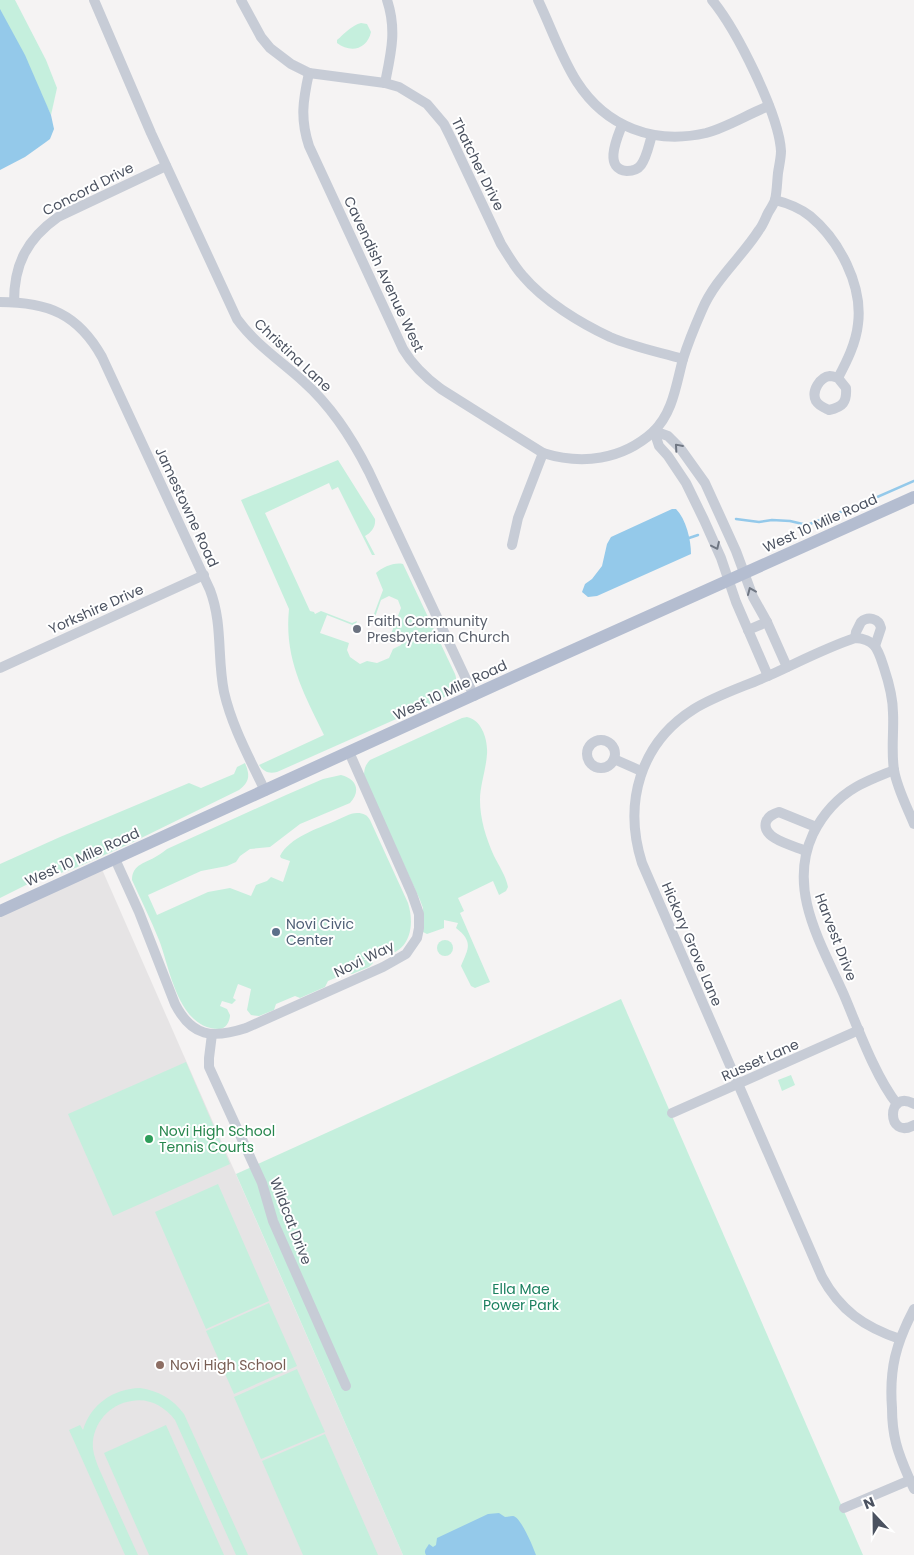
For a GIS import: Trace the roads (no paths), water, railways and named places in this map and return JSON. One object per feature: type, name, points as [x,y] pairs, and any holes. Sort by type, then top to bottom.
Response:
[{"type":"main road","name":"West 10 Mile Road","points":[[0,911],[914,497]]},
{"type":"street","name":"Christina Lane","points":[[94,0],[166,166],[237,319],[254,340],[318,395],[340,423],[361,455],[474,696]]},
{"type":"street","name":"Thatcher Drive","points":[[241,0],[261,37],[270,48],[292,64],[309,73],[385,83],[399,87],[427,104],[444,124],[510,260],[546,298],[611,337],[683,359]]},
{"type":"street","points":[[385,83],[393,41],[391,11],[387,0]]},
{"type":"street","points":[[538,0],[568,67],[578,83],[599,108],[622,124],[652,135],[677,137],[706,132],[769,106]]},
{"type":"street","points":[[654,431],[668,410],[676,393],[683,359],[702,308],[723,275],[759,231],[775,200],[781,151],[769,106],[731,26],[712,0]]},
{"type":"street","name":"Cavendish Avenue West","points":[[309,73],[303,99],[305,133],[406,355],[416,368],[434,384],[544,453],[558,458],[590,460],[607,457],[621,452],[654,431]]},
{"type":"street","points":[[622,124],[613,153],[615,164],[621,169],[631,171],[640,167],[652,135]]},
{"type":"street","name":"Concord Drive","points":[[14,302],[17,268],[31,240],[45,226],[58,217],[166,166]]},
{"type":"street","points":[[775,200],[808,214],[820,225],[831,237],[840,252],[851,277],[857,294],[859,309],[858,325],[851,349],[838,378]]},
{"type":"street","name":"Jamestowne Road","points":[[0,302],[41,306],[65,316],[86,333],[94,344],[115,384],[213,598],[217,614],[222,674],[227,702],[239,736],[265,791]]},
{"type":"street","points":[[654,431],[668,436],[680,448],[704,482],[786,667]]},
{"type":"street","points":[[654,431],[659,446],[678,470],[704,520],[721,558],[736,602],[768,676]]},
{"type":"street","points":[[512,545],[518,518],[544,453]]},
{"type":"street","points":[[704,520],[719,514]]},
{"type":"street","name":"Yorkshire Drive","points":[[0,668],[204,575]]},
{"type":"street","points":[[871,643],[881,628],[878,621],[868,618],[860,622],[855,638],[871,643],[881,659],[892,695],[894,770],[903,799],[914,824]]},
{"type":"street","points":[[748,630],[767,622]]},
{"type":"street","name":"Hickory Grove Lane","points":[[855,638],[704,703],[679,720],[663,736],[641,771],[634,817],[639,856],[826,1284],[842,1305],[858,1320],[877,1331],[900,1339]]},
{"type":"street","name":"Novi Way","points":[[212,1034],[233,1032],[246,1028],[383,967],[406,954],[417,938],[419,914],[416,904],[349,752]]},
{"type":"street","points":[[614,759],[641,771]]},
{"type":"street","name":"Harvest Drive","points":[[894,770],[858,785],[824,813],[806,851],[803,880],[808,913],[859,1030],[890,1095],[897,1104]]},
{"type":"street","points":[[806,851],[772,837],[767,832],[767,822],[771,815],[779,812],[816,827]]},
{"type":"street","points":[[115,859],[182,1016],[200,1032],[212,1034]]},
{"type":"street","name":"Russet Lane","points":[[672,1113],[859,1030]]},
{"type":"street","name":"Wildcat Drive","points":[[212,1034],[209,1058],[210,1067],[262,1183],[273,1221],[346,1386]]},
{"type":"street","points":[[914,1104],[905,1101],[897,1104],[892,1112],[896,1124],[904,1128],[914,1125]]},
{"type":"street","points":[[844,1508],[912,1485],[896,1443],[890,1386],[900,1339],[914,1309]]},
{"type":"water","points":[[0,9],[25,55],[51,115],[54,129],[50,139],[25,157],[0,170]]},
{"type":"water","points":[[672,509],[676,509],[680,513],[685,524],[689,536],[691,554],[597,596],[588,597],[582,592],[585,584],[592,579],[602,566],[607,544],[611,537]]},
{"type":"water","points":[[499,1513],[505,1517],[513,1516],[520,1521],[536,1555],[426,1555],[426,1548],[429,1544],[433,1547],[436,1545],[437,1538],[488,1514]]},
{"type":"waterway","points":[[736,519],[759,522],[772,520],[790,521],[807,525],[914,481]]},
{"type":"waterway","points":[[689,538],[698,535]]},
{"type":"place","name":"Faith Community Presbyterian Church","points":[[357,629]]},
{"type":"place","name":"Novi Civic Center","points":[[276,932]]},
{"type":"place","name":"Novi High School Tennis Courts","points":[[149,1139]]},
{"type":"place","name":"Novi High School","points":[[160,1365]]},
{"type":"park label","name":"Ella Mae Power Park","points":[[521,1298]]}]
